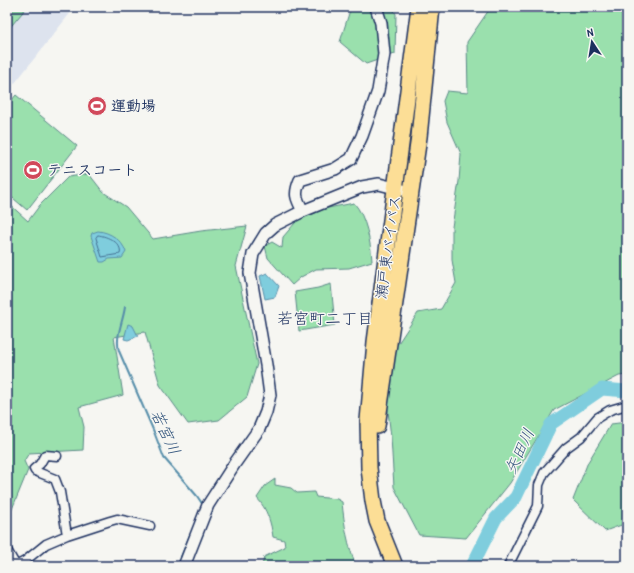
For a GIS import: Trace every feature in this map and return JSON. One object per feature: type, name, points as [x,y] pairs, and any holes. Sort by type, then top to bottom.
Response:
[{"type":"highway","name":"瀬戸東バイパス","points":[[395,566],[383,534],[375,471],[376,432],[403,191],[419,7]]},
{"type":"highway","name":"瀬戸東バイパス","points":[[403,191],[419,137],[432,7]]},
{"type":"street","points":[[303,211],[298,202],[296,190],[300,180],[335,169],[351,159],[362,136],[378,92],[384,54],[381,23],[376,7]]},
{"type":"street","points":[[184,566],[208,505],[259,428],[266,412],[270,395],[250,273],[253,254],[266,233],[275,225],[303,211],[362,187],[379,184],[403,191]]},
{"type":"street","points":[[508,566],[538,506],[540,485],[544,473],[566,448],[581,437],[597,418],[610,410],[627,405]]},
{"type":"street","points":[[57,456],[45,455],[40,464],[34,469],[35,471],[55,479],[60,492],[67,535]]},
{"type":"street","points":[[7,550],[16,566],[46,544],[67,535],[117,520],[150,526]]},
{"type":"shaded area","points":[[7,7],[75,7],[7,93]]},
{"type":"green space","points":[[7,7],[27,7],[7,31]]},
{"type":"green space","points":[[351,7],[392,7],[396,14],[395,54],[366,64],[340,42]]},
{"type":"green space","points":[[491,7],[627,7],[627,375],[619,376],[554,410],[510,483],[466,538],[419,535],[394,487],[391,437],[386,394],[389,357],[418,313],[441,309],[456,283],[452,260],[452,227],[459,181],[461,154],[447,122],[443,101],[447,91],[468,93],[467,42]]},
{"type":"green space","name":"テニスコート","points":[[16,95],[77,146],[27,210],[7,193],[7,106]]},
{"type":"green space","points":[[89,174],[103,192],[126,207],[153,239],[201,231],[247,226],[236,266],[257,364],[247,397],[219,420],[188,424],[160,385],[145,332],[114,337],[123,395],[79,407],[84,427],[83,450],[29,453],[24,461],[28,470],[10,514],[7,503],[7,318],[10,316],[7,308],[7,202],[28,221],[40,205],[68,177]]},
{"type":"green space","points":[[354,203],[362,215],[365,223],[372,261],[349,268],[316,269],[301,277],[292,285],[268,258],[265,246],[272,242],[282,248],[283,237],[301,216],[313,214],[323,209]]},
{"type":"green space","points":[[331,284],[335,325],[299,331],[295,292]]},
{"type":"green space","points":[[627,422],[627,523],[605,531],[573,500],[588,462],[611,424]]},
{"type":"green space","points":[[275,479],[275,485],[291,488],[297,493],[314,492],[316,497],[337,499],[342,502],[347,535],[356,566],[332,566],[329,564],[329,566],[262,566],[264,557],[285,547],[284,540],[273,537],[268,516],[257,498],[265,486]]},
{"type":"water","points":[[98,231],[107,233],[119,240],[126,252],[122,258],[109,259],[104,262],[100,262],[91,236],[92,233]]},
{"type":"water","points":[[267,273],[279,286],[275,297],[265,299],[260,276]]},
{"type":"water","points":[[128,324],[133,326],[138,336],[128,340],[124,339]]},
{"type":"waterway","name":"若宮川","points":[[125,307],[118,340],[119,351],[164,458],[203,505]]},
{"type":"waterway","name":"矢田川","points":[[472,566],[496,518],[516,497],[551,424],[602,389],[627,391]]},
{"type":"waterway","name":"若宮川","points":[[181,557],[190,535]]},
{"type":"place","name":"運動場","points":[[97,106]]},
{"type":"place","name":"テニスコート","points":[[33,170]]},
{"type":"district","name":"若宮町二丁目","points":[[325,318]]}]
